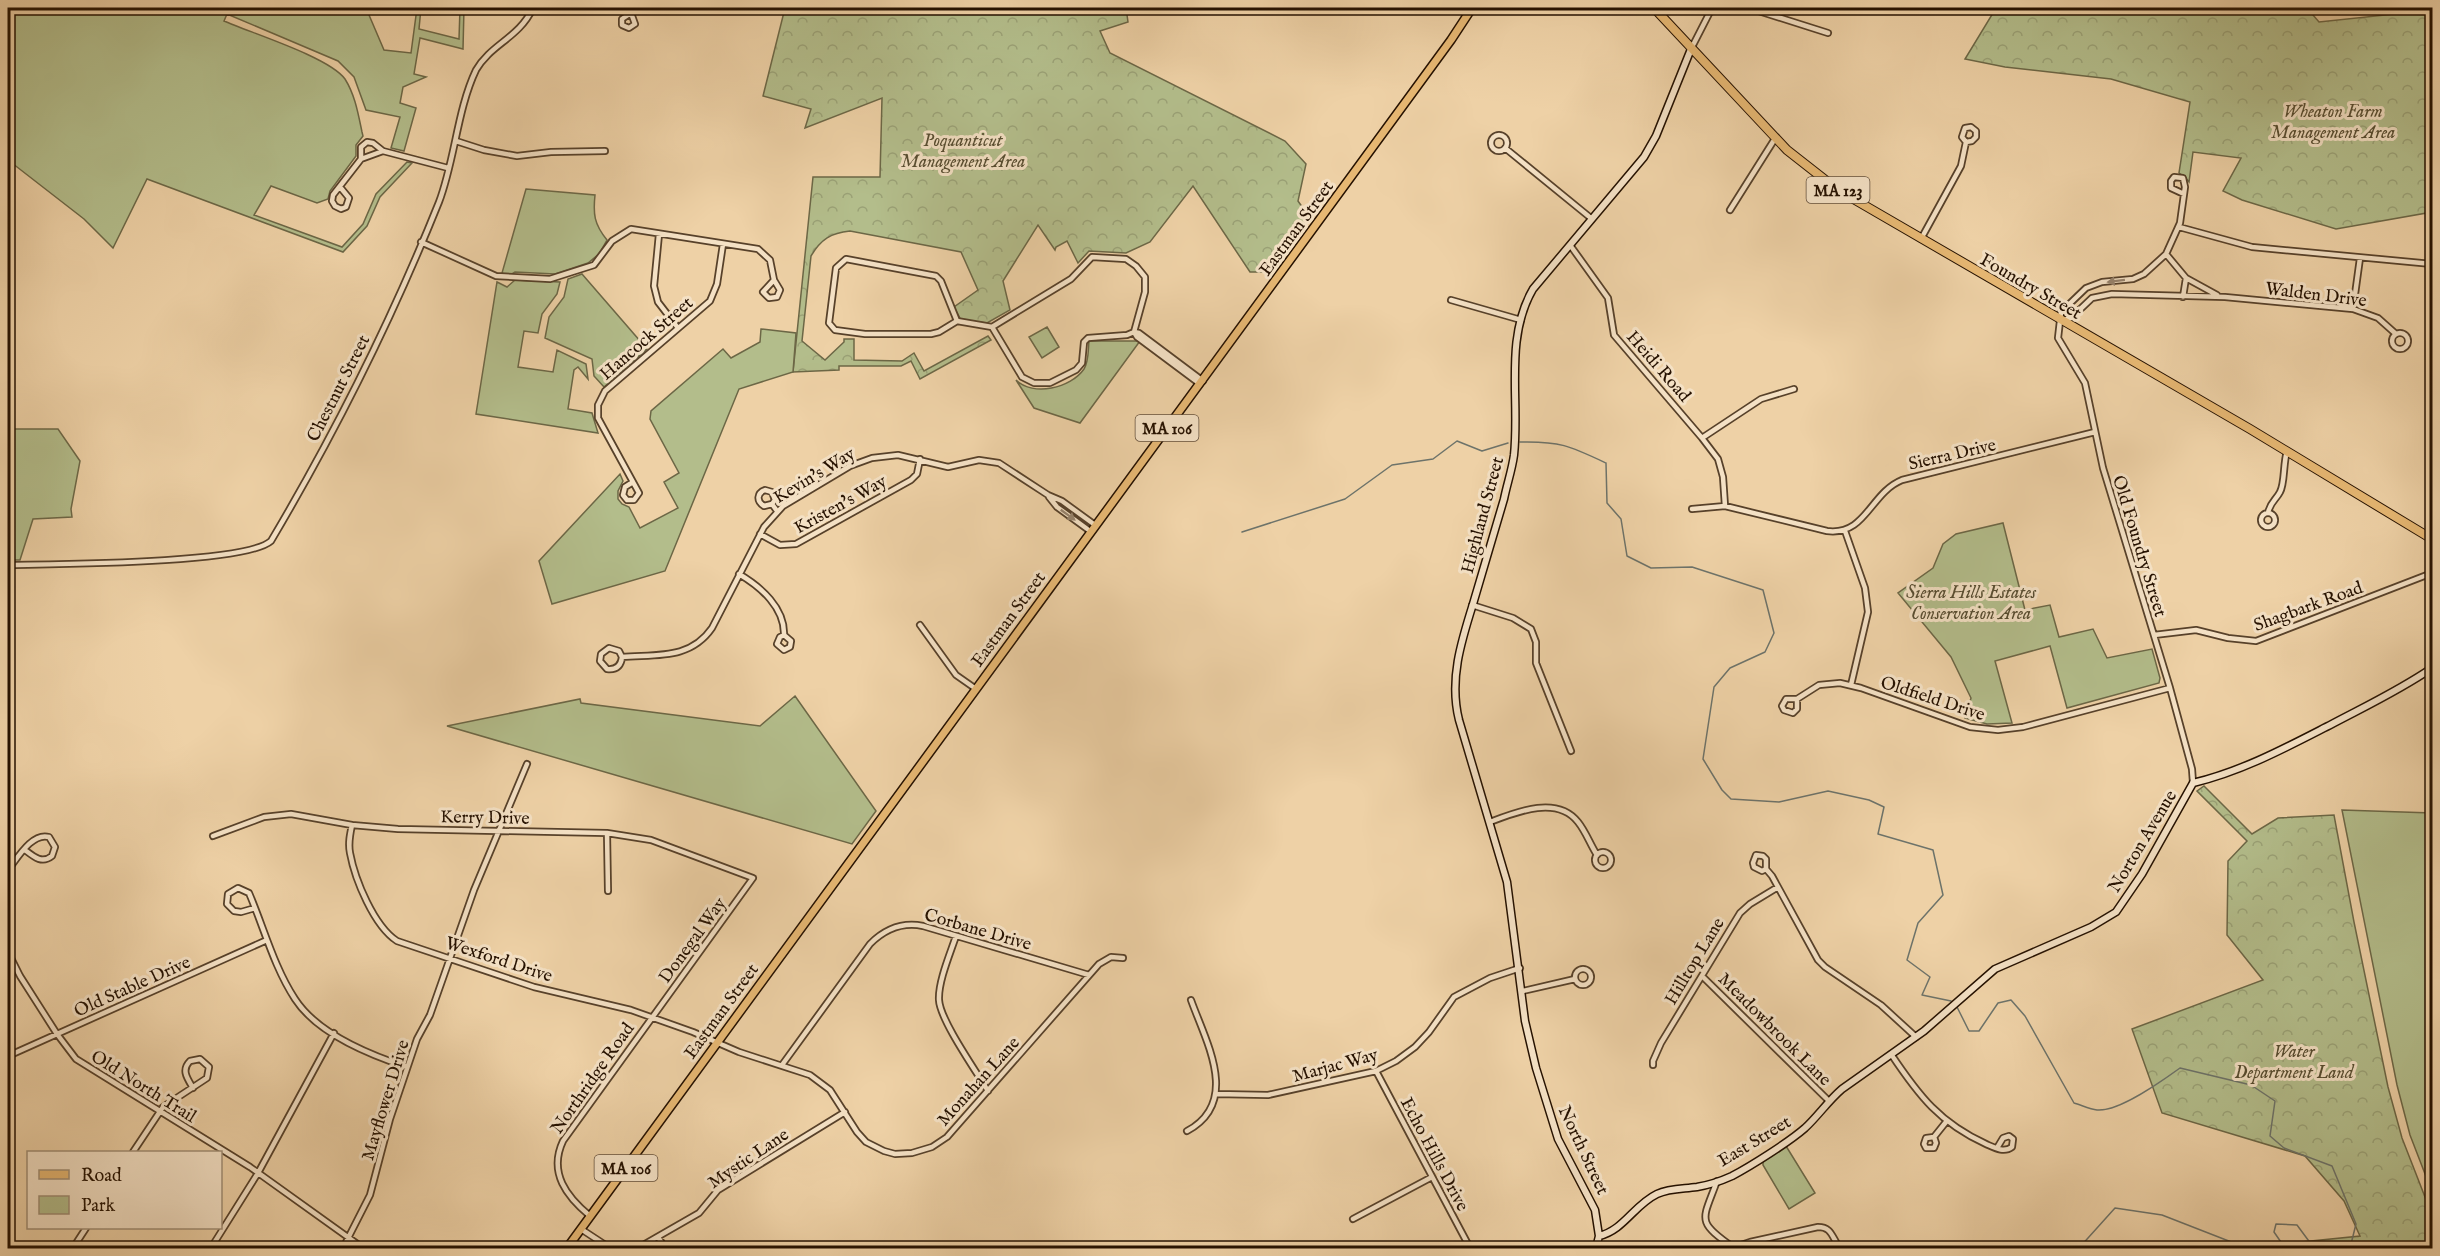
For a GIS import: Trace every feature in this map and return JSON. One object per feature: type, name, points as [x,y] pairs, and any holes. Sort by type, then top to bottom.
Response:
[{"type":"highway","name":"Foundry Street","points":[[1654,8],[1776,137],[1802,162],[1834,187],[2287,451],[2433,539]]},
{"type":"main road","name":"Eastman Street","points":[[567,1248],[1202,382],[1472,8]]},
{"type":"street","name":"Chestnut Street","points":[[8,565],[218,555],[256,549],[266,545],[276,532],[342,414],[375,347],[440,198],[476,70],[483,61],[519,31],[533,8]]},
{"type":"street","points":[[631,14],[634,8]]},
{"type":"street","name":"Highland Street","points":[[1530,1042],[1508,882],[1459,720],[1455,699],[1458,656],[1498,522],[1512,466],[1515,438],[1515,352],[1524,307],[1533,289],[1632,174],[1654,142],[1691,49],[1712,8]]},
{"type":"street","points":[[1749,8],[1828,33]]},
{"type":"street","points":[[1730,210],[1776,137]]},
{"type":"street","points":[[456,141],[495,153],[517,156],[551,152],[605,151]]},
{"type":"street","points":[[361,159],[361,147],[367,142],[374,143],[383,151],[448,168]]},
{"type":"street","points":[[1921,239],[1961,166],[1966,142]]},
{"type":"street","points":[[1505,148],[1592,219]]},
{"type":"street","points":[[340,187],[349,198],[346,207],[341,209],[332,201],[340,187],[361,159],[383,151]]},
{"type":"street","points":[[2061,321],[2061,312],[2086,288],[2102,282],[2133,279],[2144,274],[2166,254],[2179,227],[2184,194]]},
{"type":"street","points":[[2179,227],[2248,246],[2433,264]]},
{"type":"street","points":[[421,242],[496,276],[550,279],[594,266],[612,241],[631,230],[758,249],[770,260],[774,280]]},
{"type":"street","points":[[659,234],[654,286],[658,302],[678,328]]},
{"type":"street","name":"Hancock Street","points":[[633,482],[598,418],[598,405],[605,391],[710,301],[717,284],[723,244]]},
{"type":"street","name":"Heidi Road","points":[[1570,244],[1608,298],[1614,335],[1714,454],[1722,470],[1725,506]]},
{"type":"street","name":"Walden Drive","points":[[2166,254],[2186,278],[2214,294],[2225,297]]},
{"type":"street","points":[[957,321],[941,281],[936,276],[846,259],[836,268],[829,323],[835,330],[865,334],[931,334],[957,321],[992,327],[1071,279],[1089,258],[1097,256],[1126,259],[1145,277],[1145,292],[1134,332],[1137,337],[1202,382]]},
{"type":"street","points":[[2353,309],[2361,258]]},
{"type":"street","points":[[2183,297],[2186,278]]},
{"type":"street","name":"Walden Drive","points":[[2061,321],[2071,318],[2092,298],[2112,294],[2225,297],[2353,309],[2378,318],[2396,334]]},
{"type":"street","points":[[1451,300],[1521,320]]},
{"type":"street","points":[[2069,303],[2078,310]]},
{"type":"street","name":"Old Foundry Street","points":[[2061,321],[2058,340],[2084,379],[2121,534],[2170,688],[2192,769],[2193,783]]},
{"type":"street","points":[[992,327],[995,336],[1022,377],[1034,383],[1050,383],[1076,370],[1082,363],[1084,342],[1088,338],[1127,335],[1134,332]]},
{"type":"street","points":[[1702,438],[1761,399],[1794,389]]},
{"type":"street","name":"Sierra Drive","points":[[1845,531],[1860,522],[1884,491],[1902,480],[2095,432]]},
{"type":"street","points":[[2268,513],[2271,502],[2281,491],[2287,451]]},
{"type":"street","name":"Kevin's Way","points":[[622,657],[679,653],[696,645],[712,628],[760,534],[777,511],[858,462],[890,456],[920,459],[948,467],[979,460],[994,461],[1048,495],[1057,507],[1093,528]]},
{"type":"street","name":"Kristen's Way","points":[[760,534],[780,545],[796,544],[912,480],[917,474],[920,459]]},
{"type":"street","points":[[772,504],[777,511]]},
{"type":"street","points":[[1692,509],[1725,506],[1827,531],[1845,531],[1865,588],[1868,612],[1851,685]]},
{"type":"street","name":"Shagbark Road","points":[[2154,635],[2196,630],[2228,638],[2256,641],[2433,573]]},
{"type":"street","points":[[739,574],[759,586],[767,596],[782,620],[784,635]]},
{"type":"street","points":[[1472,605],[1513,618],[1531,629],[1536,642],[1535,658],[1539,675],[1571,751]]},
{"type":"street","points":[[920,625],[956,675],[976,689]]},
{"type":"street","name":"Kevin's Way","points":[[609,648],[619,651],[622,657],[615,669],[607,669],[600,661],[601,654],[609,648]]},
{"type":"street","name":"Norton Avenue","points":[[1809,1124],[1829,1101],[1916,1037],[1995,969],[2091,927],[2116,912],[2124,903],[2165,836],[2193,783],[2225,774],[2273,755],[2395,693],[2433,668]]},
{"type":"street","name":"Oldfield Drive","points":[[1797,699],[1819,685],[1829,683],[1851,685],[1970,727],[1990,730],[2023,727],[2170,688]]},
{"type":"street","name":"Mayflower Drive","points":[[343,1248],[370,1196],[390,1119],[417,1039],[432,1010],[449,958],[526,764]]},
{"type":"street","points":[[1490,822],[1516,812],[1544,808],[1565,812],[1577,820],[1598,855]]},
{"type":"street","name":"Kerry Drive","points":[[213,836],[253,820],[282,814],[298,814],[352,825],[398,829],[607,833],[651,840],[753,878]]},
{"type":"street","name":"Wexford Drive","points":[[352,825],[349,844],[353,864],[371,910],[380,927],[398,941],[534,987],[603,1002],[652,1017],[717,1042]]},
{"type":"street","points":[[607,833],[608,891]]},
{"type":"street","points":[[8,870],[25,850],[35,839],[42,836],[51,838],[56,847],[52,856],[45,860],[38,859],[25,850]]},
{"type":"street","points":[[1766,869],[1824,968],[1881,1005],[1916,1037]]},
{"type":"street","name":"Donegal Way","points":[[652,1017],[753,878]]},
{"type":"street","name":"Hilltop Lane","points":[[1653,1065],[1661,1043],[1740,913],[1751,903],[1778,887]]},
{"type":"street","points":[[255,908],[241,912],[234,911],[227,903],[228,894],[234,889],[243,889],[249,893],[255,908],[267,940],[298,1004],[315,1021],[368,1053],[407,1067]]},
{"type":"street","name":"Corbane Drive","points":[[782,1065],[865,951],[880,935],[892,928],[916,925],[1089,975]]},
{"type":"street","points":[[956,936],[940,989],[939,1002],[945,1018],[988,1091]]},
{"type":"street","name":"Old Stable Drive","points":[[8,1056],[267,940]]},
{"type":"street","name":"Old North Trail","points":[[8,952],[20,976],[57,1034],[68,1050],[82,1063],[258,1173],[363,1248]]},
{"type":"street","name":"Monahan Lane","points":[[717,1042],[818,1079],[830,1090],[857,1132],[873,1146],[895,1154],[912,1153],[932,1147],[947,1137],[1089,975],[1107,958],[1123,958]]},
{"type":"street","name":"Marjac Way","points":[[1216,1094],[1268,1095],[1376,1071],[1408,1053],[1429,1032],[1450,1001],[1466,990],[1505,972],[1520,968]]},
{"type":"street","name":"Meadowbrook Lane","points":[[1702,976],[1829,1101]]},
{"type":"street","points":[[1523,991],[1575,979]]},
{"type":"street","points":[[1187,1131],[1207,1114],[1216,1094],[1215,1067],[1191,1000]]},
{"type":"street","name":"Northridge Road","points":[[590,1216],[572,1201],[561,1184],[557,1166],[560,1147],[569,1130],[652,1017]]},
{"type":"street","points":[[211,1248],[258,1173],[334,1033]]},
{"type":"street","name":"North Street","points":[[1530,1042],[1549,1116],[1558,1139],[1595,1210],[1599,1236]]},
{"type":"street","points":[[1891,1054],[1923,1099],[1946,1122],[1997,1148]]},
{"type":"street","points":[[134,1151],[159,1111],[171,1100],[193,1088],[205,1080],[209,1074],[208,1065],[200,1059],[190,1061],[185,1068],[193,1088]]},
{"type":"street","name":"Echo Hills Drive","points":[[1376,1071],[1470,1248]]},
{"type":"street","name":"Mystic Lane","points":[[638,1248],[699,1213],[722,1187],[845,1112]]},
{"type":"street","points":[[1934,1137],[1946,1122]]},
{"type":"street","name":"East Street","points":[[1599,1236],[1616,1231],[1643,1203],[1659,1193],[1697,1187],[1733,1175],[1790,1140],[1809,1124]]},
{"type":"street","points":[[1353,1219],[1432,1177]]},
{"type":"street","points":[[1718,1181],[1706,1209],[1705,1221],[1713,1232],[1732,1248],[1818,1227],[1825,1227],[1829,1230],[1836,1242]]},
{"type":"street","points":[[73,1248],[85,1229]]},
{"type":"street","points":[[581,1229],[610,1248]]},
{"type":"street","points":[[1596,1248],[1599,1236]]},
{"type":"street","points":[[658,1237],[665,1248]]},
{"type":"green space","points":[[8,8],[366,8],[384,50],[411,53],[417,8],[421,8],[419,29],[459,39],[460,8],[464,8],[463,49],[420,38],[414,74],[426,77],[403,87],[400,103],[416,108],[404,151],[391,148],[400,117],[366,110],[354,77],[338,61],[227,14],[224,21],[307,54],[323,62],[345,79],[356,104],[363,136],[356,145],[356,156],[330,191],[328,199],[317,203],[271,186],[254,215],[342,247],[363,224],[376,194],[407,162],[412,163],[380,197],[367,226],[343,252],[147,179],[113,248],[84,219],[8,160]]},
{"type":"green space","name":"Poquanticut Management Area","points":[[785,8],[1126,8],[1128,22],[1100,31],[1110,53],[1285,141],[1306,164],[1298,201],[1310,218],[1269,272],[1250,272],[1193,186],[1150,242],[1126,253],[1089,251],[1078,263],[1067,241],[1055,250],[1038,225],[1003,281],[1010,310],[987,323],[961,320],[954,307],[978,290],[961,252],[850,231],[837,233],[823,241],[811,256],[802,341],[825,360],[844,342],[844,339],[854,339],[854,360],[902,361],[914,353],[924,371],[988,336],[991,340],[920,379],[911,361],[901,366],[839,366],[839,370],[793,372],[813,177],[880,177],[882,98],[805,128],[811,109],[763,96]]},
{"type":"green space","name":"Wheaton Farm Management Area","points":[[1996,8],[2307,8],[2319,22],[2432,10],[2432,212],[2336,229],[2242,200],[2223,191],[2241,158],[2193,152],[2189,182],[2179,173],[2190,102],[2111,79],[2005,67],[1965,59]]},
{"type":"green space","points":[[526,189],[595,195],[595,219],[607,240],[599,254],[588,263],[555,274],[515,272],[508,276],[502,273]]},
{"type":"green space","points":[[582,274],[647,349],[604,387],[594,376],[592,359],[545,338],[549,317],[564,297],[568,279]]},
{"type":"green space","points":[[515,280],[560,282],[557,294],[542,314],[538,333],[524,331],[518,367],[553,372],[557,350],[586,364],[588,379],[578,367],[574,370],[568,409],[592,413],[598,433],[476,414],[497,282],[507,287]]},
{"type":"green space","points":[[1047,327],[1059,347],[1042,358],[1029,337]]},
{"type":"green space","points":[[761,329],[796,333],[793,372],[739,389],[665,571],[552,604],[539,561],[620,474],[623,481],[618,491],[618,499],[629,507],[640,528],[678,508],[664,482],[679,473],[650,419],[651,411],[723,349],[731,358],[760,342]]},
{"type":"green space","points":[[1089,341],[1140,341],[1080,423],[1034,408],[1016,380],[1023,385],[1042,389],[1070,381],[1078,376],[1086,366]]},
{"type":"green space","points":[[8,429],[58,429],[80,461],[71,509],[72,517],[33,519],[20,560],[8,560]]},
{"type":"green space","name":"Sierra Hills Estates Conservation Area","points":[[2003,523],[2025,610],[2050,605],[2059,637],[2093,629],[2107,658],[2152,649],[2160,678],[2159,683],[2067,708],[2050,646],[1995,661],[2012,723],[1987,724],[1965,718],[1971,698],[1951,657],[1898,593],[1933,568],[1943,544],[1956,534]]},
{"type":"green space","points":[[795,696],[876,811],[852,844],[447,726],[580,699],[581,703],[760,726]]},
{"type":"green space","name":"Water Department Land","points":[[2204,786],[2252,834],[2278,818],[2334,815],[2388,1087],[2402,1138],[2432,1215],[2432,1248],[2240,1248],[2360,1236],[2344,1201],[2305,1156],[2162,1113],[2132,1029],[2263,980],[2227,935],[2228,861],[2247,841],[2197,791]]},
{"type":"green space","name":"Water Department Land","points":[[2342,810],[2432,813],[2432,1192],[2410,1135],[2397,1085]]},
{"type":"green space","points":[[1786,1146],[1815,1193],[1789,1209],[1763,1165],[1763,1162]]},
{"type":"waterway","points":[[1242,532],[1345,499],[1392,465],[1433,459],[1457,441],[1482,451],[1508,443]]},
{"type":"waterway","points":[[1520,442],[1545,442],[1564,446],[1606,463],[1607,503],[1621,519],[1627,556],[1651,568],[1692,567],[1763,590],[1774,633],[1765,652],[1730,668],[1714,687],[1703,759],[1722,790],[1731,799],[1779,802],[1828,791],[1869,800],[1884,807],[1878,834],[1933,850],[1943,895],[1918,923],[1907,960],[1930,977],[1922,995],[1951,1001]]},
{"type":"waterway","points":[[1957,1007],[1969,1031],[1979,1031],[1998,1003],[2011,1000],[2025,1016],[2074,1103],[2091,1109],[2106,1109],[2128,1101],[2152,1088],[2180,1068],[2251,1085],[2275,1101],[2270,1136],[2284,1148],[2332,1166],[2356,1224],[2350,1248]]},
{"type":"waterway","points":[[2062,1248],[2067,1244],[2079,1248],[2115,1208],[2162,1215],[2239,1245],[2256,1248]]},
{"type":"waterway","points":[[2280,1248],[2283,1245],[2274,1232],[2276,1224],[2297,1225],[2314,1248]]}]
